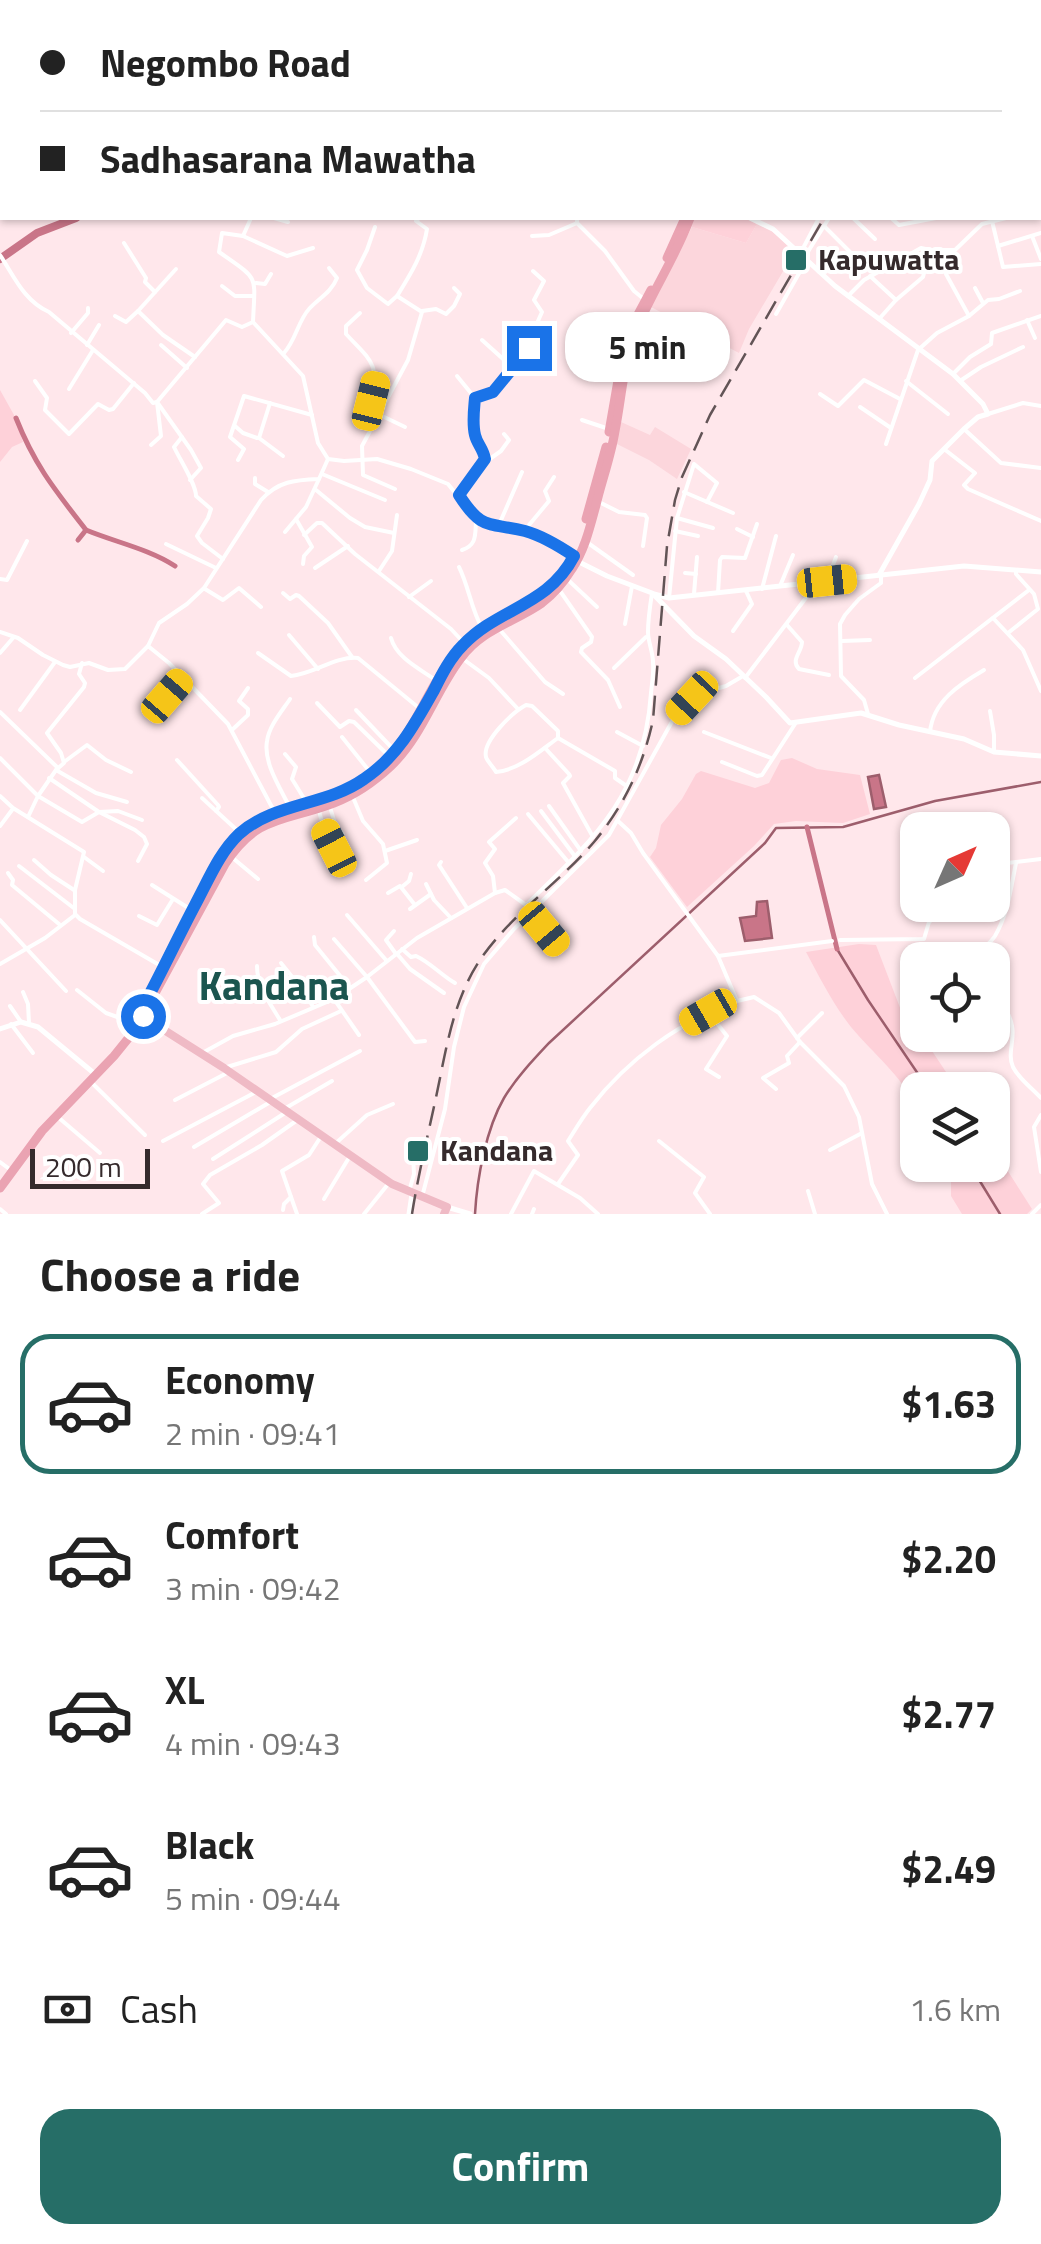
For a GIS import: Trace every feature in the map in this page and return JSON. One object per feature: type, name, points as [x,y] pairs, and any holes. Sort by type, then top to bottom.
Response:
[{"type":"highway","points":[[0,1178],[4,1165],[52,1112],[114,1056],[230,856],[253,831],[290,808],[312,807],[372,774],[393,754],[464,643],[482,628],[534,600],[576,558],[610,429],[630,330],[687,220]]},
{"type":"highway","points":[[0,1188],[141,1015],[224,851],[240,833],[258,820],[330,804],[374,781],[406,749],[461,657],[497,626],[538,605],[566,578],[586,542],[615,433],[633,341],[680,244],[687,220]]},
{"type":"main road","points":[[141,1015],[390,1182],[445,1210]]},
{"type":"street","points":[[244,236],[250,220]]},
{"type":"street","points":[[281,220],[288,222]]},
{"type":"street","points":[[375,228],[358,270],[368,288],[388,304],[417,264],[427,236],[427,230],[418,220]]},
{"type":"street","points":[[532,236],[550,235],[577,220],[634,292],[645,300]]},
{"type":"street","points":[[754,220],[773,229],[848,296],[953,374],[988,414]]},
{"type":"street","points":[[776,314],[818,220]]},
{"type":"street","points":[[803,257],[828,220]]},
{"type":"street","points":[[855,220],[875,238]]},
{"type":"street","points":[[893,220],[899,225],[925,220]]},
{"type":"street","points":[[848,296],[870,276],[921,248],[955,250],[982,224],[997,220]]},
{"type":"street","points":[[992,221],[1002,267],[1041,261],[1032,236]]},
{"type":"street","points":[[824,226],[854,256]]},
{"type":"street","points":[[998,246],[1041,233]]},
{"type":"street","points":[[271,274],[265,284],[256,282],[219,252],[222,234],[244,236],[287,256],[313,248]]},
{"type":"street","points":[[124,243],[144,272],[145,282],[155,292]]},
{"type":"street","points":[[878,319],[923,277],[930,250]]},
{"type":"street","points":[[1,256],[36,306],[134,383],[152,403],[157,402],[226,320],[242,327],[254,322]]},
{"type":"street","points":[[284,353],[298,334],[307,310],[334,287],[337,278],[329,268]]},
{"type":"street","points":[[115,316],[126,322],[176,270]]},
{"type":"street","points":[[475,398],[493,392],[544,328],[538,321],[541,310],[534,300],[544,281],[532,271]]},
{"type":"street","points":[[946,274],[969,316]]},
{"type":"street","points":[[870,276],[896,300]]},
{"type":"street","points":[[256,282],[254,322],[303,376],[318,443],[328,459]]},
{"type":"street","points":[[222,286],[235,296],[254,296]]},
{"type":"street","points":[[397,296],[422,311],[436,309],[446,314],[460,294],[454,288]]},
{"type":"street","points":[[975,288],[984,303]]},
{"type":"street","points":[[886,444],[918,350],[988,300],[1020,291]]},
{"type":"street","points":[[71,333],[88,308]]},
{"type":"street","points":[[138,311],[195,357]]},
{"type":"street","points":[[395,489],[363,475],[362,446],[408,360],[422,311]]},
{"type":"street","points":[[360,313],[346,326],[346,334],[374,367],[371,401],[384,407]]},
{"type":"street","points":[[953,374],[970,356],[990,344],[992,333],[1041,316]]},
{"type":"street","points":[[1028,320],[1035,338]]},
{"type":"street","points":[[87,345],[99,324]]},
{"type":"street","points":[[482,340],[513,368]]},
{"type":"street","points":[[161,345],[187,368]]},
{"type":"street","points":[[69,389],[102,346]]},
{"type":"street","points":[[960,381],[981,366],[1023,348]]},
{"type":"street","points":[[457,376],[475,398],[473,423],[476,440],[484,451],[484,463]]},
{"type":"street","points":[[820,394],[838,406],[864,380],[900,400]]},
{"type":"street","points":[[35,382],[47,398],[46,410],[68,434],[98,404],[113,409],[134,383]]},
{"type":"street","points":[[906,382],[948,414]]},
{"type":"street","points":[[238,460],[244,449],[230,437],[244,396],[312,416]]},
{"type":"street","points":[[157,402],[200,468],[190,480]]},
{"type":"street","points":[[150,445],[161,436],[157,402]]},
{"type":"street","points":[[259,438],[270,403]]},
{"type":"street","points":[[868,714],[864,700],[841,676],[840,624],[845,614],[858,599],[882,583],[880,575],[919,504],[930,480],[932,461],[942,448],[978,417],[1023,404],[1041,406]]},
{"type":"street","points":[[860,407],[891,428]]},
{"type":"street","points":[[380,415],[405,427]]},
{"type":"street","points":[[582,420],[610,429]]},
{"type":"street","points":[[235,426],[283,456]]},
{"type":"street","points":[[964,429],[1001,463],[1041,468]]},
{"type":"street","points":[[459,495],[484,463],[501,451],[509,440],[504,434]]},
{"type":"street","points":[[182,437],[174,447],[196,488],[196,496],[210,509],[198,536],[222,559]]},
{"type":"street","points":[[942,448],[975,473],[964,485],[968,488],[1041,520]]},
{"type":"street","points":[[328,459],[386,460],[448,484],[476,520],[552,542],[632,586],[669,598],[964,566],[1041,572]]},
{"type":"street","points":[[285,532],[316,490],[328,459]]},
{"type":"street","points":[[669,598],[677,518],[694,464],[717,483],[707,502]]},
{"type":"street","points":[[498,528],[522,472]]},
{"type":"street","points":[[0,632],[70,667],[89,662],[120,671],[148,646],[159,623],[204,588],[268,492],[276,486],[320,477],[386,500]]},
{"type":"street","points":[[524,531],[548,501],[545,491],[554,477]]},
{"type":"street","points":[[255,478],[255,484],[268,492]]},
{"type":"street","points":[[316,490],[365,527],[394,533]]},
{"type":"street","points":[[684,492],[734,512]]},
{"type":"street","points":[[597,501],[619,512],[645,515],[648,518],[643,546]]},
{"type":"street","points":[[378,572],[391,555],[397,515]]},
{"type":"street","points":[[677,518],[713,528]]},
{"type":"street","points":[[296,519],[312,547],[303,564]]},
{"type":"street","points":[[462,550],[472,546],[476,520]]},
{"type":"street","points":[[304,535],[320,522],[464,643]]},
{"type":"street","points":[[718,592],[720,560],[745,558],[757,524]]},
{"type":"street","points":[[738,529],[753,537]]},
{"type":"street","points":[[675,531],[698,536]]},
{"type":"street","points":[[762,589],[776,536]]},
{"type":"street","points":[[0,578],[8,580],[27,542]]},
{"type":"street","points":[[586,542],[633,574]]},
{"type":"street","points":[[166,544],[217,568]]},
{"type":"street","points":[[315,568],[348,546]]},
{"type":"street","points":[[780,586],[793,554]]},
{"type":"street","points":[[694,594],[697,556]]},
{"type":"street","points":[[827,581],[836,557]]},
{"type":"street","points":[[460,567],[482,628]]},
{"type":"street","points":[[1007,634],[1038,609],[1034,594],[1016,571]]},
{"type":"street","points":[[685,574],[696,574]]},
{"type":"street","points":[[566,578],[597,607]]},
{"type":"street","points":[[410,597],[431,581]]},
{"type":"street","points":[[408,1214],[444,1108],[464,1007],[484,964],[609,834],[674,718],[692,698],[744,677],[818,582]]},
{"type":"street","points":[[625,624],[632,586]]},
{"type":"street","points":[[204,588],[223,600],[238,588],[261,607]]},
{"type":"street","points":[[558,588],[592,639],[581,652],[608,680],[620,707]]},
{"type":"street","points":[[733,631],[752,604],[746,590]]},
{"type":"street","points":[[915,678],[1029,590]]},
{"type":"street","points":[[283,593],[290,599],[299,596],[328,623],[352,657],[370,666],[422,711]]},
{"type":"street","points":[[526,905],[581,851],[628,787],[650,716],[654,660],[648,634],[652,593]]},
{"type":"street","points":[[652,593],[694,636],[726,658],[788,722],[868,714],[964,739],[994,752],[1041,756]]},
{"type":"street","points":[[993,618],[1023,650],[1041,691]]},
{"type":"street","points":[[786,625],[802,642],[794,661],[796,666],[829,675]]},
{"type":"street","points":[[497,626],[533,670],[563,694]]},
{"type":"street","points":[[614,668],[648,634]]},
{"type":"street","points":[[289,635],[318,670]]},
{"type":"street","points":[[0,653],[14,638]]},
{"type":"street","points":[[391,638],[401,655],[438,682]]},
{"type":"street","points":[[842,641],[870,640]]},
{"type":"street","points":[[148,646],[228,724],[276,815]]},
{"type":"street","points":[[258,652],[291,676],[352,657]]},
{"type":"street","points":[[461,657],[490,678],[518,709]]},
{"type":"street","points":[[20,710],[55,662]]},
{"type":"street","points":[[64,762],[47,733],[84,687],[79,674],[82,663]]},
{"type":"street","points":[[930,732],[937,707],[984,670]]},
{"type":"street","points":[[150,714],[183,677]]},
{"type":"street","points":[[232,730],[248,715],[248,709],[239,701],[248,688]]},
{"type":"street","points":[[290,699],[266,738],[272,768],[290,808]]},
{"type":"street","points":[[316,703],[340,727],[354,722],[393,754]]},
{"type":"street","points":[[526,705],[532,706],[558,731],[558,738],[514,768],[496,772],[488,761],[486,748],[494,735],[526,705]]},
{"type":"street","points":[[356,710],[393,754]]},
{"type":"street","points":[[990,711],[994,752]]},
{"type":"street","points":[[0,712],[57,769],[96,793],[127,802]]},
{"type":"street","points":[[722,762],[757,776],[764,772],[795,724]]},
{"type":"street","points":[[616,732],[643,746]]},
{"type":"street","points":[[704,732],[771,758]]},
{"type":"street","points":[[342,737],[372,774]]},
{"type":"street","points":[[558,738],[615,771],[615,778],[628,787]]},
{"type":"street","points":[[28,816],[49,778],[87,746],[130,772]]},
{"type":"street","points":[[544,748],[569,774],[563,783],[592,837]]},
{"type":"street","points":[[286,754],[296,767],[292,779],[334,848]]},
{"type":"street","points":[[0,758],[38,796],[82,822],[98,812],[118,811],[142,820]]},
{"type":"street","points":[[177,760],[218,804],[216,811]]},
{"type":"street","points":[[49,778],[98,812],[144,837],[147,844],[138,861]]},
{"type":"street","points":[[352,795],[363,821],[382,844],[387,863],[366,880]]},
{"type":"street","points":[[0,796],[84,852],[75,890],[80,920],[162,967]]},
{"type":"street","points":[[202,798],[240,833]]},
{"type":"street","points":[[330,804],[336,828],[342,834]]},
{"type":"street","points":[[549,806],[581,851]]},
{"type":"street","points":[[0,826],[14,808]]},
{"type":"street","points":[[541,811],[575,857]]},
{"type":"street","points":[[528,814],[569,863]]},
{"type":"street","points":[[496,892],[485,863],[495,849],[489,842],[516,818]]},
{"type":"street","points":[[618,821],[632,833],[643,854],[718,956],[737,1001]]},
{"type":"street","points":[[385,851],[417,840]]},
{"type":"street","points":[[230,856],[258,879]]},
{"type":"street","points":[[84,857],[103,871]]},
{"type":"street","points":[[1010,863],[1041,859]]},
{"type":"street","points":[[34,860],[75,890]]},
{"type":"street","points":[[441,862],[438,864],[467,909]]},
{"type":"street","points":[[990,942],[1006,912],[1016,863]]},
{"type":"street","points":[[19,866],[76,912]]},
{"type":"street","points":[[8,873],[12,885],[60,925]]},
{"type":"street","points":[[402,888],[411,874]]},
{"type":"street","points":[[426,884],[452,918]]},
{"type":"street","points":[[152,885],[192,910]]},
{"type":"street","points":[[388,893],[395,887],[402,888]]},
{"type":"street","points":[[402,888],[413,907],[431,894]]},
{"type":"street","points":[[200,1054],[233,1036],[281,1022],[334,999],[398,952],[496,892],[505,890],[526,905],[562,950]]},
{"type":"street","points":[[139,916],[157,924],[174,900]]},
{"type":"street","points":[[0,964],[45,938],[76,912]]},
{"type":"street","points":[[346,915],[387,961]]},
{"type":"street","points":[[0,920],[66,991]]},
{"type":"street","points":[[840,940],[924,939],[930,922]]},
{"type":"street","points":[[394,931],[386,940],[410,968],[444,992]]},
{"type":"street","points":[[314,937],[315,945],[350,988]]},
{"type":"street","points":[[334,939],[415,1042],[425,1042]]},
{"type":"street","points":[[718,956],[832,940]]},
{"type":"street","points":[[398,952],[416,956],[455,983]]},
{"type":"street","points":[[282,963],[300,982],[314,1009]]},
{"type":"street","points":[[257,966],[257,978],[281,1022]]},
{"type":"street","points":[[77,990],[130,1026]]},
{"type":"street","points":[[23,992],[29,1024]]},
{"type":"street","points":[[558,1184],[578,1155],[568,1142],[590,1108],[630,1066],[664,1036],[708,1012],[754,997],[778,1013],[798,1040],[844,1086],[858,1117],[872,1184],[887,1214]]},
{"type":"street","points":[[334,999],[358,1035]]},
{"type":"street","points":[[10,1006],[21,1022]]},
{"type":"street","points":[[176,1100],[227,1070],[276,1052],[302,1029],[341,1010]]},
{"type":"street","points":[[708,1012],[727,1036],[706,1069],[720,1077]]},
{"type":"street","points":[[776,1089],[763,1078],[788,1064],[786,1056],[822,1013]]},
{"type":"street","points":[[1010,1016],[1011,1063],[1041,1098]]},
{"type":"street","points":[[0,1029],[21,1022],[45,1032],[92,1075],[144,1135]]},
{"type":"street","points":[[11,1024],[33,1052]]},
{"type":"street","points":[[194,1146],[360,1050]]},
{"type":"street","points":[[212,1158],[332,1082]]},
{"type":"street","points":[[163,1140],[257,1091]]},
{"type":"street","points":[[335,1143],[367,1116],[393,1104]]},
{"type":"street","points":[[56,1115],[100,1153]]},
{"type":"street","points":[[1041,1115],[1034,1128],[1041,1172]]},
{"type":"street","points":[[202,1214],[219,1204],[202,1184],[210,1174],[262,1146],[298,1118]]},
{"type":"street","points":[[296,1214],[282,1171],[308,1155],[322,1134]]},
{"type":"street","points":[[830,1150],[862,1134]]},
{"type":"street","points":[[660,1141],[704,1177],[695,1194],[710,1214]]},
{"type":"street","points":[[324,1199],[351,1155]]},
{"type":"street","points":[[413,1156],[414,1195]]},
{"type":"street","points":[[511,1214],[534,1170],[598,1214]]},
{"type":"street","points":[[364,1214],[390,1182]]},
{"type":"street","points":[[808,1190],[814,1214]]},
{"type":"street","points":[[284,1210],[291,1197]]},
{"type":"street","points":[[1032,1214],[1041,1206]]},
{"type":"street","points":[[0,1209],[6,1214]]},
{"type":"street","points":[[445,1210],[470,1214]]},
{"type":"shaded area","points":[[693,220],[749,220],[757,224],[746,243],[692,227]]},
{"type":"shaded area","points":[[757,224],[795,251],[739,353],[651,307],[692,227],[746,243]]},
{"type":"shaded area","points":[[0,390],[23,442],[12,447],[0,462]]},
{"type":"shaded area","points":[[621,422],[650,435],[655,427],[691,449],[677,479],[615,443]]},
{"type":"shaded area","points":[[792,758],[817,769],[860,775],[870,814],[843,823],[774,824],[687,907],[650,857],[661,825],[696,774],[701,771],[755,788],[769,783],[781,760]]},
{"type":"shaded area","points":[[879,775],[886,807],[874,809],[868,777]]},
{"type":"shaded area","points":[[767,901],[772,938],[745,941],[740,918],[756,916],[757,902]]},
{"type":"shaded area","points":[[876,945],[900,1008],[900,1052],[933,1052],[946,1072],[900,1072],[900,1081],[851,1027],[806,952]]},
{"type":"shaded area","points":[[1010,1175],[1032,1209],[1027,1214],[962,1214],[951,1196],[951,1182],[1010,1182]]},
{"type":"waterway","points":[[0,259],[37,233],[71,220]]},
{"type":"waterway","points":[[16,418],[38,464],[86,530]]},
{"type":"waterway","points":[[78,540],[86,530],[175,566]]},
{"type":"waterway","points":[[475,1214],[487,1139],[504,1098],[519,1076],[549,1043],[765,843],[776,828],[843,827],[935,801],[1041,782]]},
{"type":"waterway","points":[[807,827],[837,949]]},
{"type":"waterway","points":[[837,949],[917,1072]]},
{"type":"waterway","points":[[980,1182],[1000,1214]]},
{"type":"railway","points":[[412,1214],[451,1027],[472,974],[508,926],[594,842],[623,800],[638,769],[653,720],[667,546],[682,477],[710,415],[823,220]]},
{"type":"place","name":"Kapuwatta","points":[[796,260]]},
{"type":"place","name":"Kandana","points":[[418,1151]]},
{"type":"district","name":"Kandana","points":[[274,986]]},
{"type":"route","points":[[143,1016],[139,1014],[162,967],[234,839],[265,816],[329,798],[373,773],[402,744],[464,643],[494,620],[534,600],[572,562],[574,556],[552,542],[476,520],[459,495],[485,459],[473,423],[475,398],[493,392],[529,348]]}]
